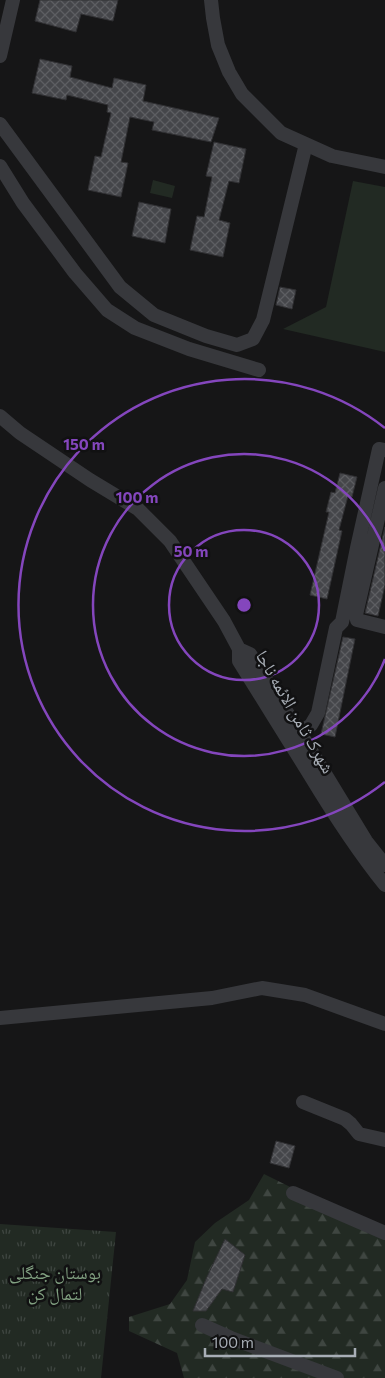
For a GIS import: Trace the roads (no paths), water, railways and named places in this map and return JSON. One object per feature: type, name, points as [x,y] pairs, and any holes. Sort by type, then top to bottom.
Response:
[{"type":"street","points":[[0,56],[13,0]]},
{"type":"street","points":[[211,0],[212,18],[218,45],[229,72],[242,94],[282,133],[332,156],[385,167]]},
{"type":"street","points":[[0,124],[120,287],[154,315],[206,336],[237,345],[253,339],[263,320],[306,144]]},
{"type":"street","points":[[0,166],[69,265],[107,310],[135,328],[189,349],[259,370]]},
{"type":"street","name":"شهرک ثامن الائمه ناجا","points":[[0,416],[20,433],[90,480],[138,509],[170,540],[224,621],[239,649],[250,654],[294,736],[366,841],[366,851],[385,886]]},
{"type":"street","points":[[294,736],[311,725],[318,713],[336,628],[342,622],[379,449],[385,450]]},
{"type":"street","points":[[385,488],[356,615],[357,620],[385,627]]},
{"type":"street","name":"شهرک ثامن الائمه ناجا","points":[[366,851],[385,865]]},
{"type":"street","points":[[0,1018],[212,998],[262,988],[305,995],[385,1024]]},
{"type":"street","points":[[304,1102],[345,1119],[359,1134],[385,1140]]},
{"type":"street","points":[[293,1194],[385,1233]]},
{"type":"street","points":[[202,1325],[230,1338],[338,1378]]},
{"type":"park label","name":"بوستان جنگلی لتمال کن","points":[[55,1283]]}]
